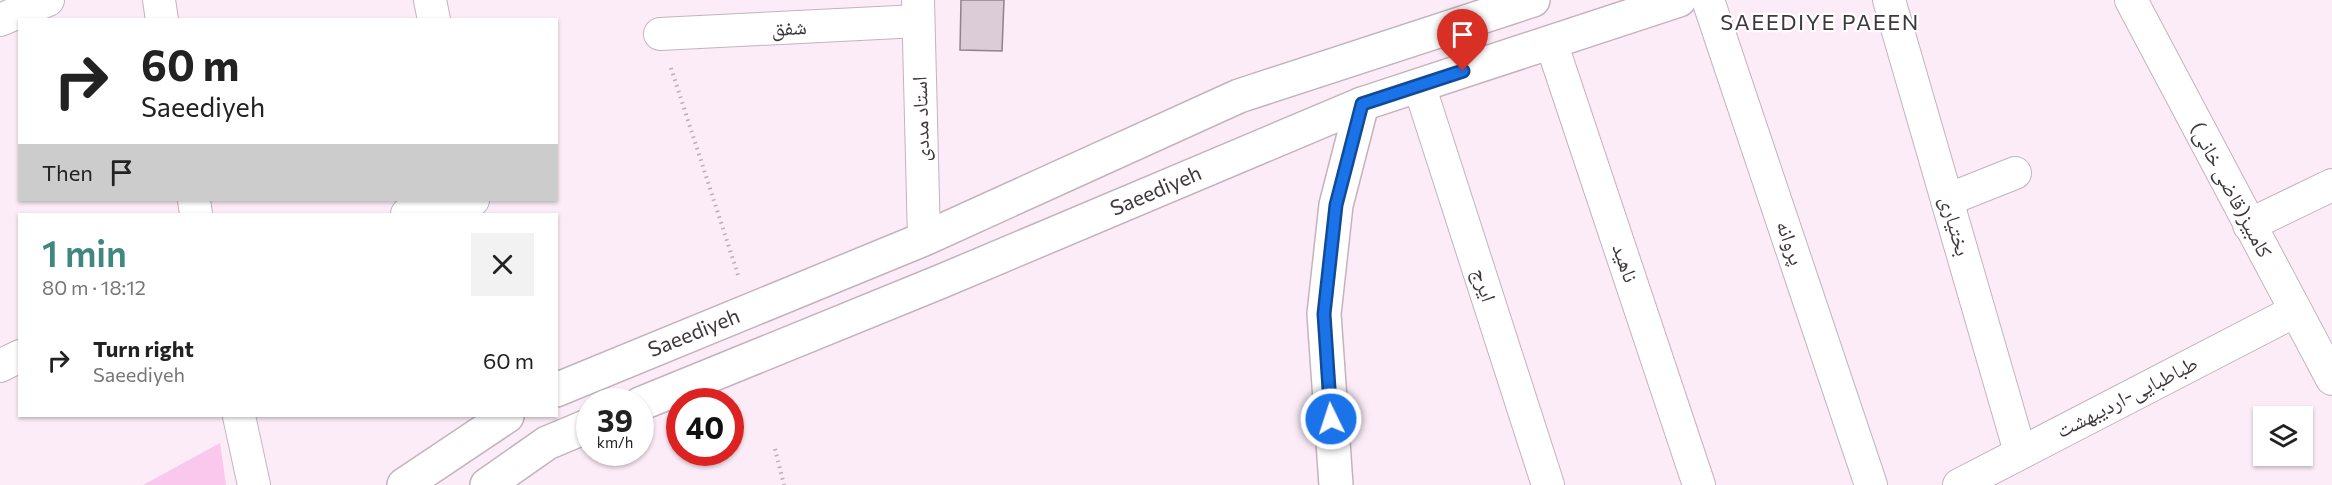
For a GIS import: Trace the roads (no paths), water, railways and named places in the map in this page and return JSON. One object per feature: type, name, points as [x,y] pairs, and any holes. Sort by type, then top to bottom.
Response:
[{"type":"main road","name":"Saeediyeh","points":[[558,389],[924,239],[1239,96],[1533,0]]},
{"type":"main road","name":"Saeediyeh","points":[[654,399],[1362,104],[1679,0]]},
{"type":"main road","points":[[1336,485],[1324,314],[1336,205],[1362,104]]},
{"type":"main road","points":[[924,239],[942,280]]},
{"type":"main road","points":[[404,485],[506,417]]},
{"type":"main road","points":[[487,485],[547,443],[576,431]]},
{"type":"street","points":[[0,20],[48,0]]},
{"type":"street","points":[[159,0],[162,18]]},
{"type":"street","points":[[430,0],[434,18]]},
{"type":"street","name":"پروانه","points":[[1708,0],[1871,485]]},
{"type":"street","name":"بختیاری","points":[[1889,0],[2020,452]]},
{"type":"street","name":"کامبیز(قاضی خانی)","points":[[2131,0],[2332,379]]},
{"type":"street","name":"استاد مددی","points":[[918,11],[924,239]]},
{"type":"street","name":"شفق","points":[[660,34],[918,11]]},
{"type":"street","name":"ناهید","points":[[1551,42],[1699,485]]},
{"type":"street","name":"ایرج","points":[[1419,85],[1548,485]]},
{"type":"street","points":[[1947,200],[2015,173]]},
{"type":"street","points":[[2249,225],[2332,185]]},
{"type":"street","points":[[411,213],[470,201]]},
{"type":"street","name":"طباطبایی-اردیبهشت","points":[[1959,485],[2295,311]]},
{"type":"street","points":[[0,366],[18,357]]},
{"type":"street","points":[[239,417],[254,485]]},
{"type":"district","name":"SAEEDIYE PAEEN","points":[[1820,22]]}]
